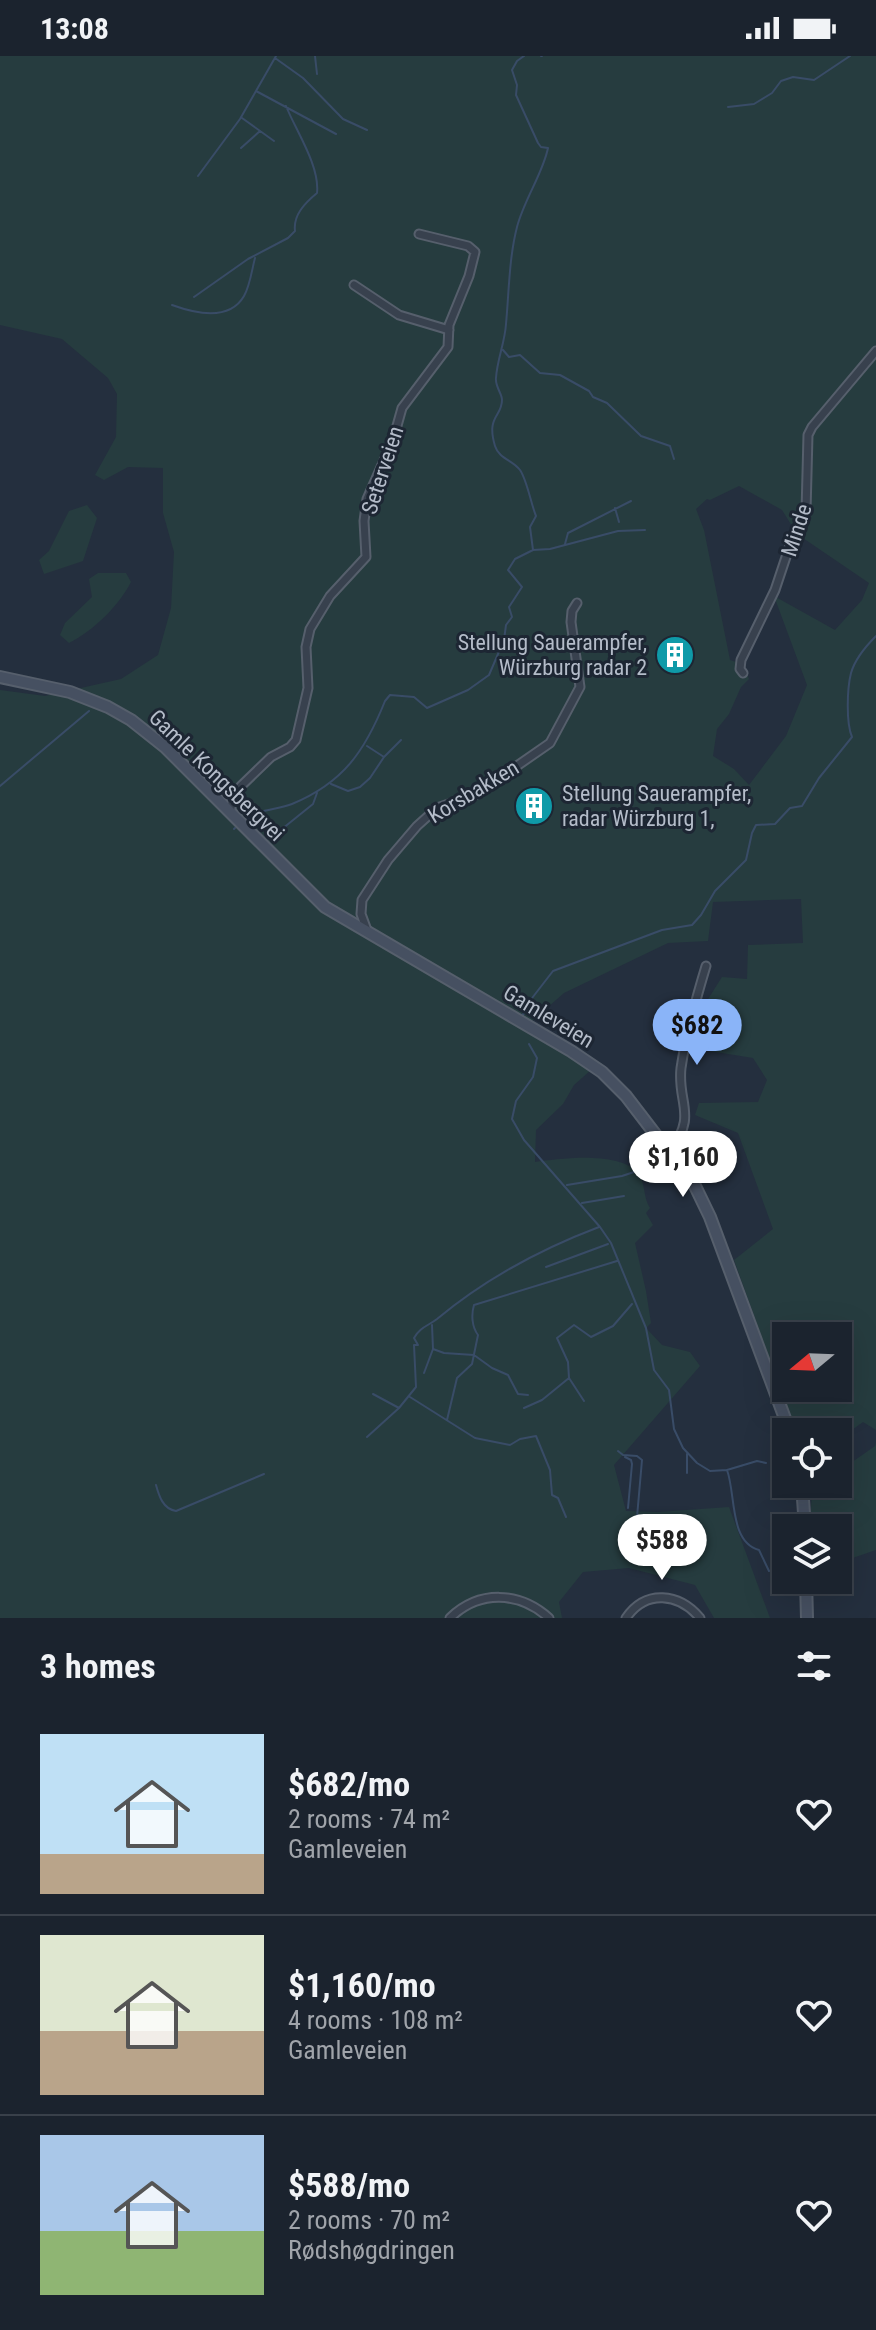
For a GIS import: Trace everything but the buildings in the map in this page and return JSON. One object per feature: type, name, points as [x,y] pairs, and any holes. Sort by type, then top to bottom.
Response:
[{"type":"main road","name":"Gamle Kongsbergvei","points":[[0,677],[70,692],[131,720],[165,747],[321,904],[385,943]]},
{"type":"main road","name":"Gamleveien","points":[[385,943],[593,1065],[619,1088],[670,1151],[706,1206],[785,1418]]},
{"type":"main road","points":[[806,1594],[807,1618]]},
{"type":"street","name":"Seterveien","points":[[230,813],[233,797],[241,786],[271,757],[290,747],[296,740],[308,688],[306,647],[310,629],[330,596],[366,557],[364,521],[367,499],[393,440],[402,408],[426,373],[444,354],[475,252],[468,246],[419,234]]},
{"type":"street","points":[[354,285],[399,315],[449,330]]},
{"type":"street","name":"Minde","points":[[743,673],[741,660],[775,590],[790,545],[806,512],[808,435],[876,351]]},
{"type":"street","name":"Korsbakken","points":[[369,934],[360,910],[362,900],[388,860],[417,826],[437,808],[475,795],[550,743],[580,687],[571,622],[577,603]]},
{"type":"street","points":[[670,1151],[680,1137],[686,1116],[681,1072],[691,1018],[706,966]]},
{"type":"street","points":[[450,1618],[473,1602],[499,1597],[521,1599],[549,1618]]},
{"type":"street","points":[[626,1618],[644,1601],[666,1597],[686,1605],[700,1618]]},
{"type":"green space","points":[[0,56],[876,56],[876,1430],[863,1422],[852,1430],[852,1418],[791,1418],[785,1402],[852,1402],[852,1322],[772,1322],[772,1365],[734,1260],[773,1229],[738,1133],[695,1115],[699,1103],[758,1102],[767,1080],[753,1058],[691,1048],[696,1018],[722,977],[747,979],[748,945],[803,943],[801,899],[713,902],[708,941],[668,943],[564,993],[524,1028],[591,1070],[536,1130],[535,1162],[604,1159],[618,1161],[638,1173],[650,1208],[646,1213],[653,1225],[635,1243],[651,1323],[646,1328],[662,1345],[690,1352],[700,1366],[614,1465],[626,1511],[729,1507],[770,1618],[714,1618],[695,1585],[629,1568],[583,1572],[559,1602],[562,1618],[0,1618],[0,690],[45,696],[121,679],[158,655],[171,608],[174,552],[163,513],[163,468],[128,467],[104,480],[95,475],[116,437],[117,394],[108,378],[62,339],[0,325]],"holes":[[[739,486],[782,510],[797,534],[869,583],[862,600],[835,630],[774,596],[807,685],[786,736],[749,785],[734,769],[713,756],[717,729],[729,714],[741,687],[749,679],[742,664],[730,660],[704,530],[696,509],[707,499]]]},
{"type":"green space","points":[[87,505],[97,518],[83,561],[44,574],[39,560],[49,551],[69,511]]},
{"type":"green space","points":[[98,573],[126,573],[131,582],[104,617],[69,643],[60,635],[65,623],[92,597],[89,579]]},
{"type":"green space","points":[[876,1442],[876,1550],[852,1558],[852,1514],[811,1514],[812,1498],[852,1498],[852,1462],[875,1446]]},
{"type":"waterway","points":[[198,176],[240,119],[276,56]]},
{"type":"waterway","points":[[315,56],[317,74]]},
{"type":"waterway","points":[[524,56],[512,70],[517,85],[516,95],[538,143],[548,148],[514,239],[505,331],[496,378],[502,400],[492,429],[497,450],[520,470],[527,486],[536,516],[530,527],[533,550]]},
{"type":"waterway","points":[[728,107],[754,104],[772,93],[781,81],[793,77],[814,80],[850,56]]},
{"type":"waterway","points":[[275,58],[303,78],[343,119],[367,130]]},
{"type":"waterway","points":[[256,91],[336,134]]},
{"type":"waterway","points":[[194,297],[248,259],[288,238],[295,231],[301,210],[317,193],[311,160],[286,106]]},
{"type":"waterway","points":[[242,118],[274,141]]},
{"type":"waterway","points":[[241,148],[260,131]]},
{"type":"waterway","points":[[172,305],[200,313],[230,310],[246,292],[255,258]]},
{"type":"waterway","points":[[503,350],[509,357],[520,355],[540,373],[560,375],[589,391],[593,397],[607,403],[641,436],[670,446],[674,459]]},
{"type":"waterway","points":[[565,544],[568,533],[631,501]]},
{"type":"waterway","points":[[615,508],[619,522]]},
{"type":"waterway","points":[[246,820],[257,813],[310,796],[339,775],[360,750],[390,695],[414,697],[427,708],[468,690],[489,675],[504,640],[506,625],[512,617],[509,607],[522,587],[508,570],[515,559],[533,550],[550,549],[618,531],[645,530]]},
{"type":"waterway","points":[[522,1017],[529,1002],[553,971],[662,930],[692,925],[715,891],[746,860],[756,825],[775,824],[790,808],[802,806],[819,778],[852,737],[848,706],[851,673],[861,653],[876,636]]},
{"type":"waterway","points":[[0,786],[89,711]]},
{"type":"waterway","points":[[331,784],[348,791],[360,787],[401,740]]},
{"type":"waterway","points":[[367,746],[384,757]]},
{"type":"waterway","points":[[277,833],[313,804],[317,793]]},
{"type":"waterway","points":[[529,1044],[537,1058],[533,1077],[516,1101],[512,1119],[524,1140],[611,1243],[646,1328],[654,1370],[669,1390],[674,1429],[683,1448],[710,1471],[727,1470],[757,1461],[766,1463]]},
{"type":"waterway","points":[[567,1185],[640,1170]]},
{"type":"waterway","points":[[582,1203],[624,1196]]},
{"type":"waterway","points":[[367,1437],[399,1408],[416,1387],[414,1345],[418,1345],[414,1338],[419,1331],[514,1266],[599,1227]]},
{"type":"waterway","points":[[546,1267],[608,1244]]},
{"type":"waterway","points":[[447,1420],[457,1378],[472,1364],[478,1335],[473,1321],[474,1305],[617,1261]]},
{"type":"waterway","points":[[584,1401],[569,1378],[568,1362],[557,1338],[574,1325],[591,1337],[613,1326],[632,1304]]},
{"type":"waterway","points":[[432,1325],[433,1349],[474,1355],[508,1375],[518,1394],[528,1395]]},
{"type":"waterway","points":[[424,1373],[433,1349]]},
{"type":"waterway","points":[[524,1408],[542,1400],[569,1378]]},
{"type":"waterway","points":[[373,1394],[399,1408]]},
{"type":"waterway","points":[[410,1397],[475,1438],[510,1445],[536,1436],[550,1470],[552,1495],[558,1498],[566,1517]]},
{"type":"waterway","points":[[618,1451],[642,1460],[637,1517]]},
{"type":"waterway","points":[[687,1454],[687,1473]]},
{"type":"waterway","points":[[625,1457],[632,1464],[628,1508]]},
{"type":"waterway","points":[[727,1470],[738,1528],[749,1545],[759,1550],[769,1571]]},
{"type":"waterway","points":[[156,1485],[165,1505],[176,1511],[264,1474]]},
{"type":"place","name":"Stellung Sauerampfer, Würzburg radar 2","points":[[675,655]]},
{"type":"place","name":"Stellung Sauerampfer, radar Würzburg 1,","points":[[534,806]]}]
